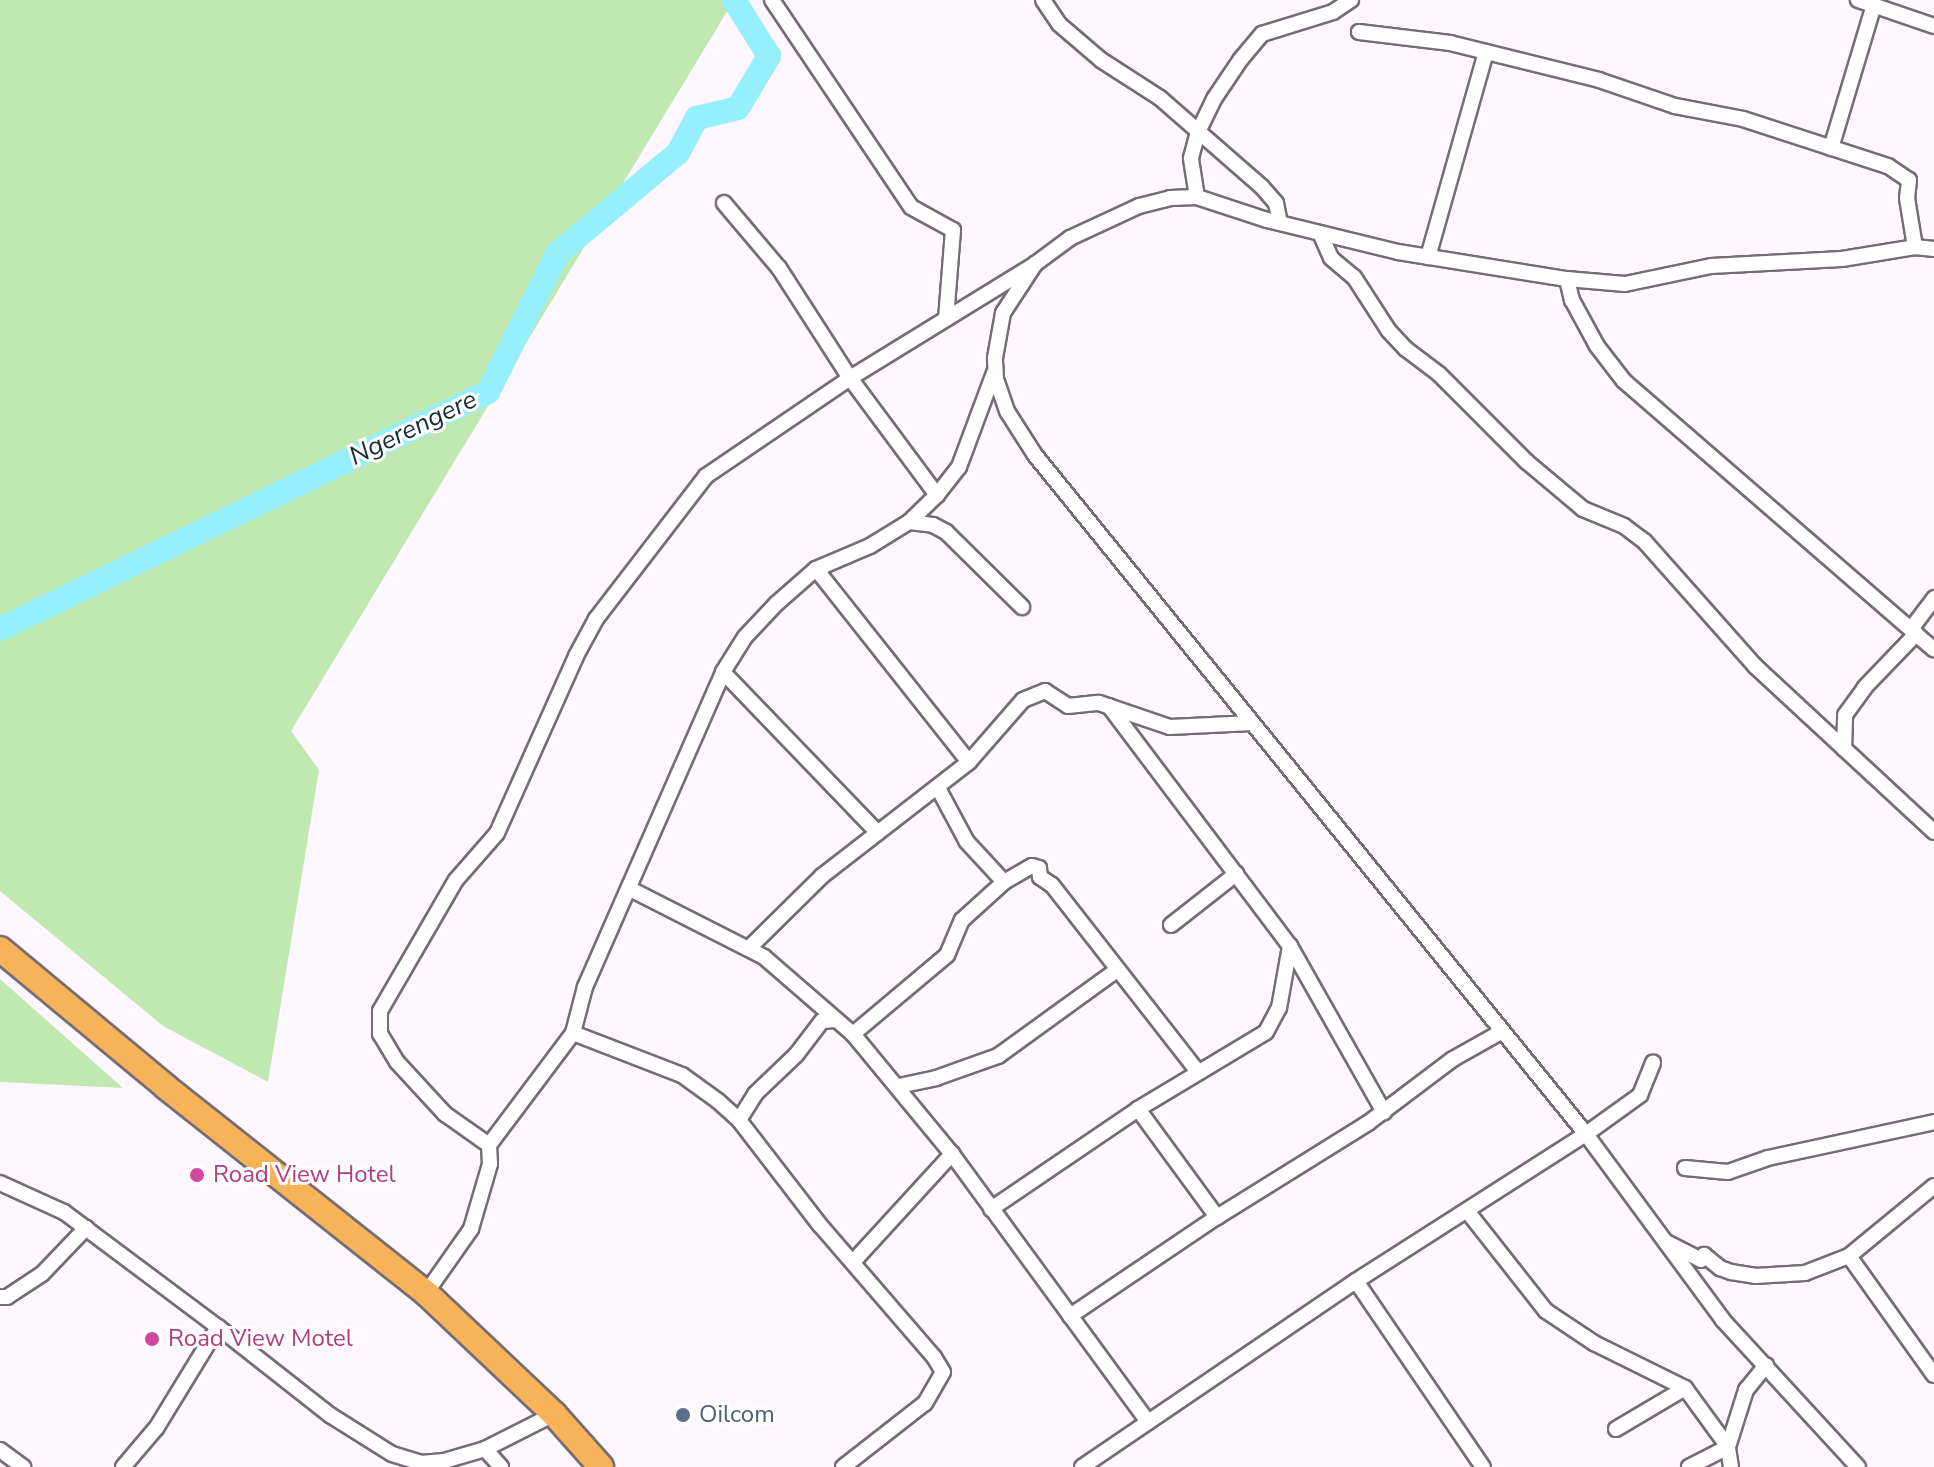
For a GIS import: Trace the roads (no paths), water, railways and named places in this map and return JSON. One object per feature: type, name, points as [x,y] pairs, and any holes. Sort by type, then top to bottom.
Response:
[{"type":"highway","points":[[0,949],[166,1087],[426,1293],[554,1414],[601,1467]]},
{"type":"street","points":[[772,0],[911,207],[953,230],[946,318]]},
{"type":"street","points":[[1043,0],[1059,24],[1101,60],[1160,98],[1270,194],[1276,203],[1280,223]]},
{"type":"street","points":[[1197,197],[1191,158],[1198,132],[1214,99],[1262,34],[1333,12],[1351,0]]},
{"type":"street","points":[[1858,0],[1873,8],[1934,26]]},
{"type":"street","points":[[1895,0],[1910,19]]},
{"type":"street","points":[[1831,148],[1873,8]]},
{"type":"street","points":[[1359,32],[1450,43],[1599,80],[1675,106],[1743,119],[1888,166],[1909,180],[1907,198],[1915,247]]},
{"type":"street","points":[[1428,257],[1486,52]]},
{"type":"street","points":[[489,1145],[445,1114],[397,1062],[378,1024],[385,996],[442,910],[456,880],[497,833],[576,656],[619,586],[706,476],[850,378],[1035,264],[1070,238],[1139,206],[1170,198],[1197,197],[1280,223],[1428,257],[1567,279],[1625,284],[1711,266],[1842,259],[1915,247],[1934,249]]},
{"type":"street","points":[[724,203],[779,268],[850,378],[937,495]]},
{"type":"street","points":[[1320,233],[1331,258],[1354,277],[1389,331],[1406,349],[1439,374],[1527,462],[1583,509],[1624,526],[1645,542],[1755,666],[1934,832]]},
{"type":"street","points":[[426,1293],[471,1229],[490,1164],[489,1145],[573,1033],[585,987],[723,672],[745,637],[816,569],[870,546],[909,522],[937,495],[959,467],[996,369],[1003,313],[1035,264]]},
{"type":"street","points":[[1567,279],[1572,300],[1597,346],[1624,381],[1934,650]]},
{"type":"street","points":[[996,369],[1007,411],[1035,455],[1586,1134],[1723,1320],[1858,1467]]},
{"type":"street","points":[[909,522],[933,525],[946,532],[1022,607]]},
{"type":"street","points":[[816,569],[969,762]]},
{"type":"street","points":[[1844,749],[1845,715],[1913,632],[1934,598]]},
{"type":"street","points":[[723,672],[878,833]]},
{"type":"street","points":[[749,948],[803,892],[969,762],[1023,700],[1045,691],[1068,706],[1082,702],[1109,706],[1170,727],[1252,723]]},
{"type":"street","points":[[1109,706],[1290,946],[1384,1112]]},
{"type":"street","points":[[938,788],[967,842],[1004,882]]},
{"type":"street","points":[[853,1034],[947,955],[962,920],[1004,882],[1032,866],[1039,868],[1040,877],[1048,881],[1198,1072]]},
{"type":"street","points":[[1171,925],[1236,874]]},
{"type":"street","points":[[630,889],[749,948],[780,969],[853,1034],[952,1154],[1148,1422]]},
{"type":"street","points":[[991,1209],[1138,1109],[1255,1042],[1266,1032],[1279,1008],[1290,946]]},
{"type":"street","points":[[899,1086],[936,1078],[998,1056],[1117,970]]},
{"type":"street","points":[[739,1120],[755,1094],[796,1055],[822,1021],[836,1020]]},
{"type":"street","points":[[1070,1316],[1217,1217],[1384,1112],[1453,1059],[1501,1032]]},
{"type":"street","points":[[573,1033],[682,1075],[703,1088],[739,1120],[853,1262],[914,1332],[943,1372],[915,1414],[843,1467]]},
{"type":"street","points":[[1082,1467],[1356,1281],[1586,1134],[1640,1095],[1653,1062]]},
{"type":"street","points":[[1138,1109],[1217,1217]]},
{"type":"street","points":[[1685,1168],[1728,1172],[1768,1158],[1934,1122]]},
{"type":"street","points":[[853,1262],[952,1154]]},
{"type":"street","points":[[0,1183],[64,1212],[349,1429],[402,1458],[445,1464],[485,1449],[554,1414]]},
{"type":"street","points":[[1663,1241],[1701,1260],[1704,1255],[1720,1268],[1755,1276],[1805,1273],[1849,1256],[1934,1186]]},
{"type":"street","points":[[1468,1212],[1552,1317],[1603,1348],[1685,1388],[1728,1447]]},
{"type":"street","points":[[0,1297],[7,1297],[42,1274],[86,1228]]},
{"type":"street","points":[[1849,1256],[1934,1375]]},
{"type":"street","points":[[1356,1281],[1483,1467]]},
{"type":"street","points":[[123,1467],[157,1427],[218,1327]]},
{"type":"street","points":[[1731,1467],[1728,1447],[1746,1390],[1766,1365]]},
{"type":"street","points":[[1616,1429],[1685,1388]]},
{"type":"street","points":[[1689,1467],[1728,1447]]},
{"type":"street","points":[[485,1449],[501,1467]]},
{"type":"street","points":[[0,1450],[23,1467]]},
{"type":"waterway","name":"Ngerengere","points":[[0,629],[488,392],[557,254],[678,153],[697,118],[738,108],[769,56],[734,0]]},
{"type":"place","name":"Road View Hotel","points":[[197,1175]]},
{"type":"place","name":"Road View Motel","points":[[152,1339]]},
{"type":"place","name":"Oilcom","points":[[683,1415]]}]
